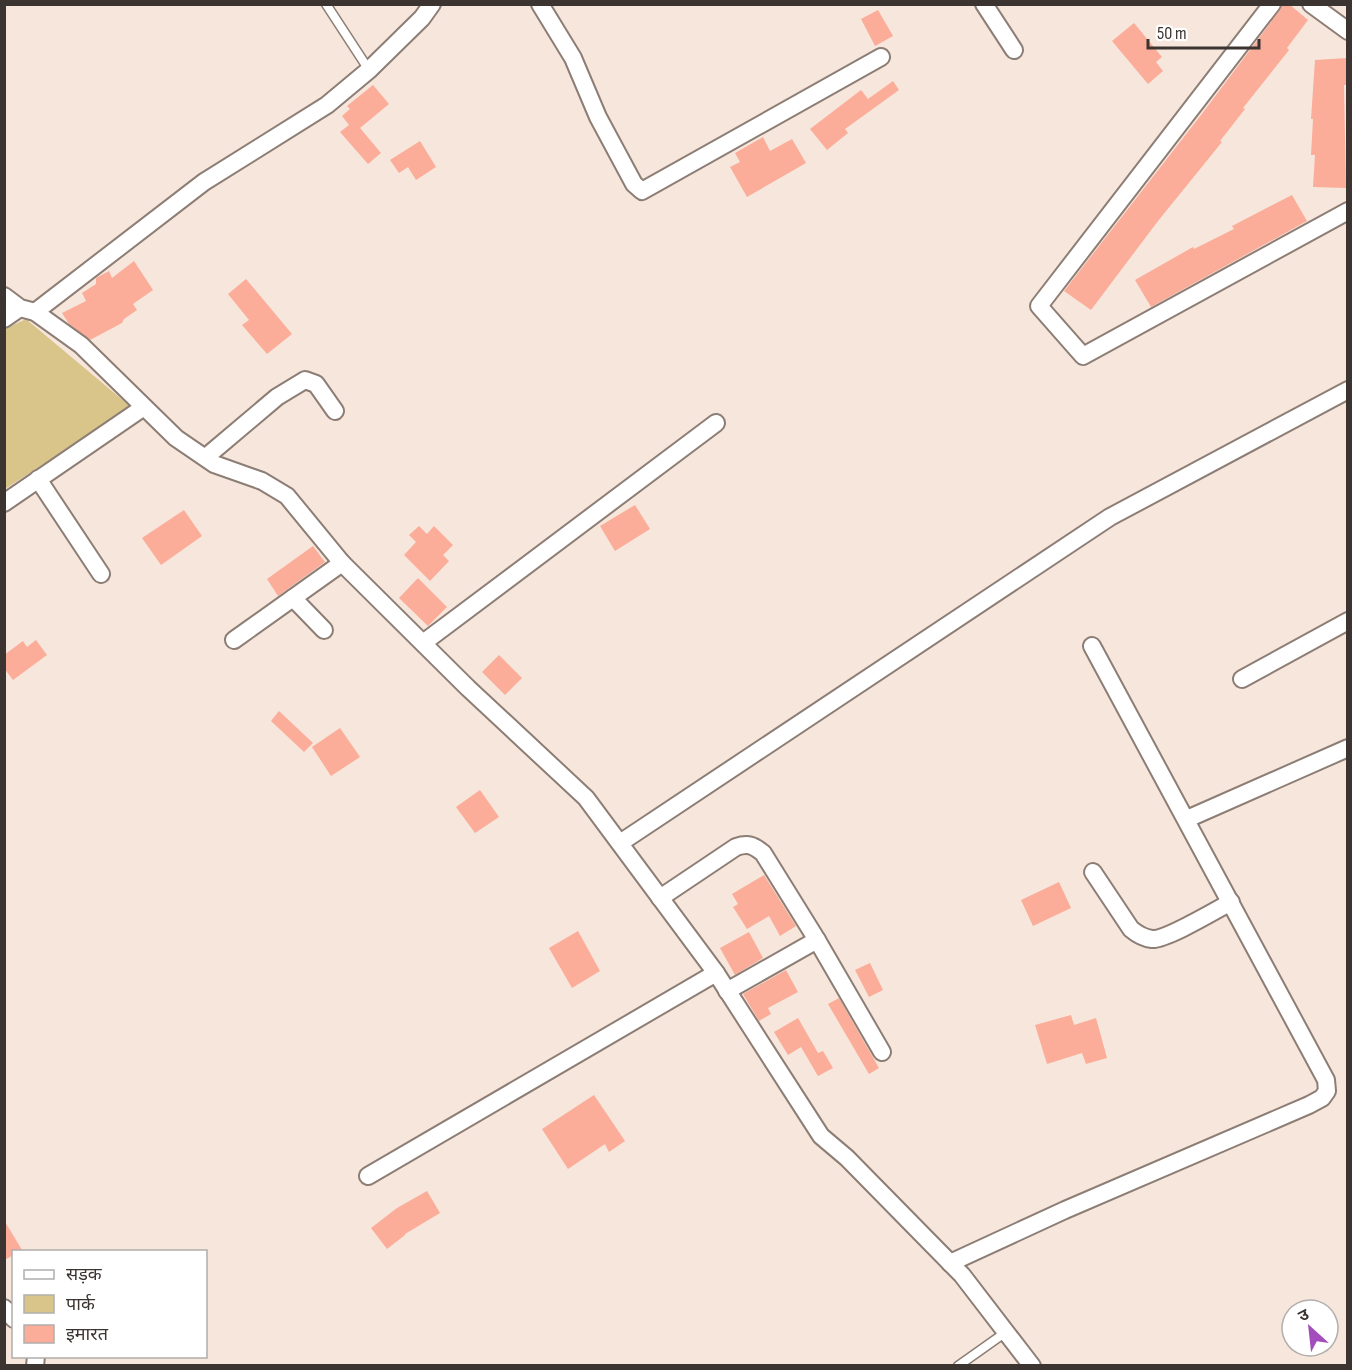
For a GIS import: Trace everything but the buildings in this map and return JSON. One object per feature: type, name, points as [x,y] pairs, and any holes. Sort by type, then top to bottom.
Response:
[{"type":"street","points":[[4,319],[27,310],[204,182],[327,105],[369,70],[422,18],[432,4]]},
{"type":"street","points":[[540,4],[573,58],[598,117],[634,184],[642,191],[881,57]]},
{"type":"street","points":[[984,4],[1014,50]]},
{"type":"street","points":[[1272,4],[1039,306],[1083,356],[1347,211]]},
{"type":"street","points":[[1311,4],[1347,31]]},
{"type":"street","points":[[4,296],[81,345],[176,438],[214,464],[262,481],[287,496],[342,563],[468,688],[586,798],[716,973],[821,1136],[847,1158],[950,1263],[1032,1365]]},
{"type":"street","points":[[206,457],[277,397],[305,380],[316,384],[335,411]]},
{"type":"street","points":[[620,843],[1110,517],[1347,390]]},
{"type":"street","points":[[4,503],[144,407]]},
{"type":"street","points":[[423,643],[716,423]]},
{"type":"street","points":[[38,479],[101,573]]},
{"type":"street","points":[[234,640],[342,563]]},
{"type":"street","points":[[293,598],[324,630]]},
{"type":"street","points":[[1242,679],[1347,621]]},
{"type":"street","points":[[950,1263],[1065,1210],[1322,1098],[1327,1090],[1326,1080],[1092,646]]},
{"type":"street","points":[[1187,819],[1347,748]]},
{"type":"street","points":[[660,898],[736,847],[746,844],[755,846],[763,853],[817,940],[882,1052]]},
{"type":"street","points":[[1093,872],[1131,929],[1138,935],[1153,939],[1167,935],[1231,902]]},
{"type":"street","points":[[727,991],[817,940]]},
{"type":"street","points":[[368,1176],[716,973]]},
{"type":"lane","points":[[326,4],[369,70]]},
{"type":"lane","points":[[958,1365],[1006,1332]]},
{"type":"green space","points":[[26,319],[131,407],[5,489],[5,329]]}]
